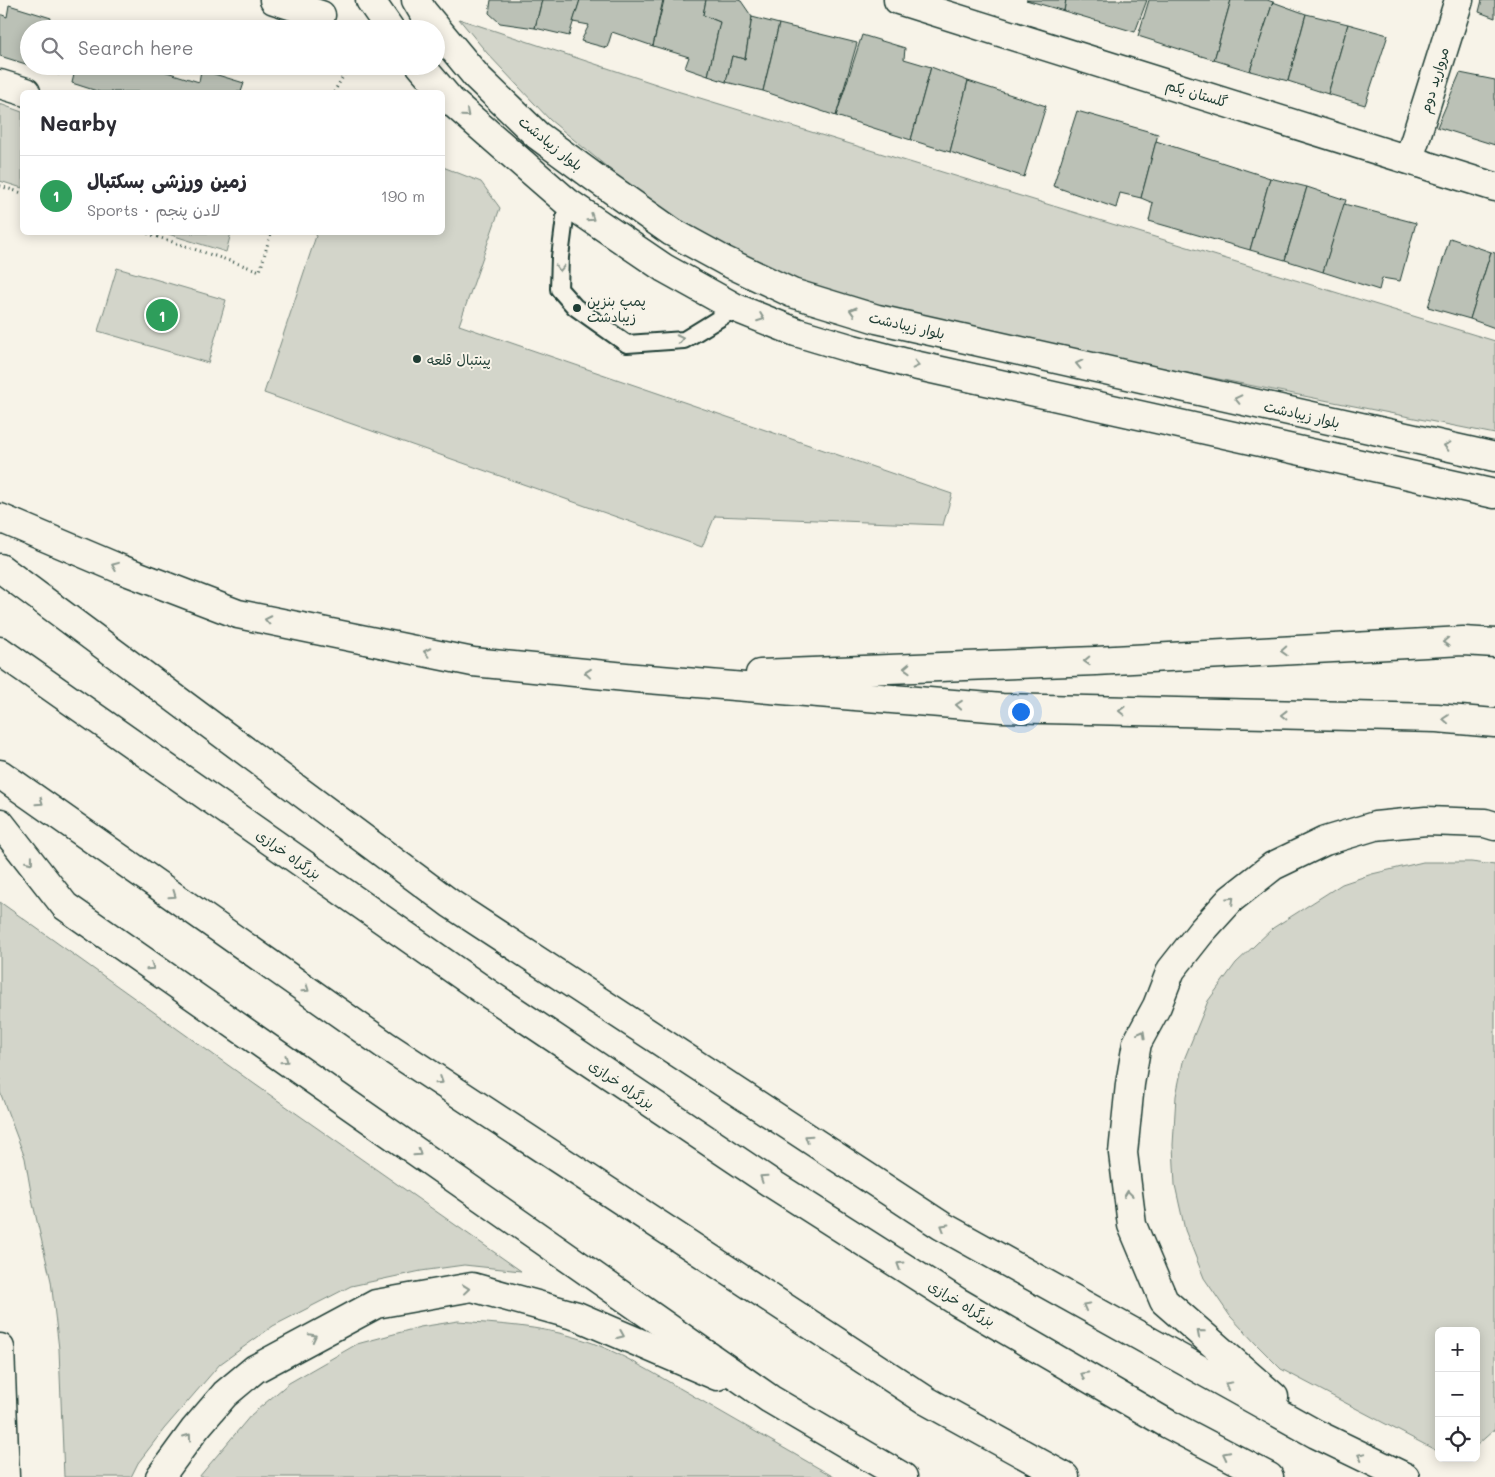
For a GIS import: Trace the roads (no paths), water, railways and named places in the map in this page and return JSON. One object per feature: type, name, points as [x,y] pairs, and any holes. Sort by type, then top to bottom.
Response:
[{"type":"main road","points":[[274,0],[321,15]]},
{"type":"main road","points":[[370,0],[384,20]]},
{"type":"main road","name":"بلوار زیبادشت","points":[[416,0],[430,20]]},
{"type":"main road","name":"گلستان یکم","points":[[898,0],[1495,187]]},
{"type":"main road","name":"مروارید دوم","points":[[1409,159],[1459,0]]},
{"type":"main road","name":"بلوار زیبادشت","points":[[445,38],[477,77],[537,135],[594,178],[672,232],[725,261],[792,292],[877,319],[1495,457]]},
{"type":"main road","points":[[429,75],[442,90]]},
{"type":"main road","points":[[0,84],[20,90]]},
{"type":"main road","points":[[445,94],[567,202],[664,268],[736,308],[796,332],[914,365],[1495,494]]},
{"type":"main road","points":[[0,518],[118,568],[238,614],[473,662],[636,678],[1002,708],[1437,718],[1495,723]]},
{"type":"main road","points":[[0,568],[451,904],[942,1226],[1316,1434],[1406,1477]]},
{"type":"main road","points":[[636,678],[1096,661],[1463,642],[1495,643]]},
{"type":"main road","name":"بزرگراه خرازی","points":[[0,651],[482,990],[771,1183],[958,1302],[1168,1424],[1269,1477]]},
{"type":"main road","points":[[0,774],[385,1045],[927,1401],[1064,1477]]},
{"type":"main road","points":[[1316,1434],[1164,1301],[1132,1226],[1124,1153],[1130,1084],[1137,1043],[1157,1006],[1171,970],[1200,932],[1231,899],[1273,866],[1325,841],[1375,826],[1426,821],[1495,826]]},
{"type":"main road","points":[[0,823],[65,906],[770,1399],[902,1477]]},
{"type":"main road","points":[[160,1477],[195,1429],[225,1394],[255,1369],[376,1304],[472,1287],[577,1316],[770,1399]]},
{"type":"main road","points":[[0,1348],[5,1477]]},
{"type":"lane","points":[[567,202],[560,257],[559,289],[575,307],[627,344],[684,340],[736,308]]},
{"type":"place","name":"پمپ بنزین زیبادشت","points":[[577,308]]},
{"type":"place","name":"زمین ورزشی بسکتبال","points":[[162,315]]},
{"type":"place","name":"پینتبال قلعه","points":[[417,359]]}]
